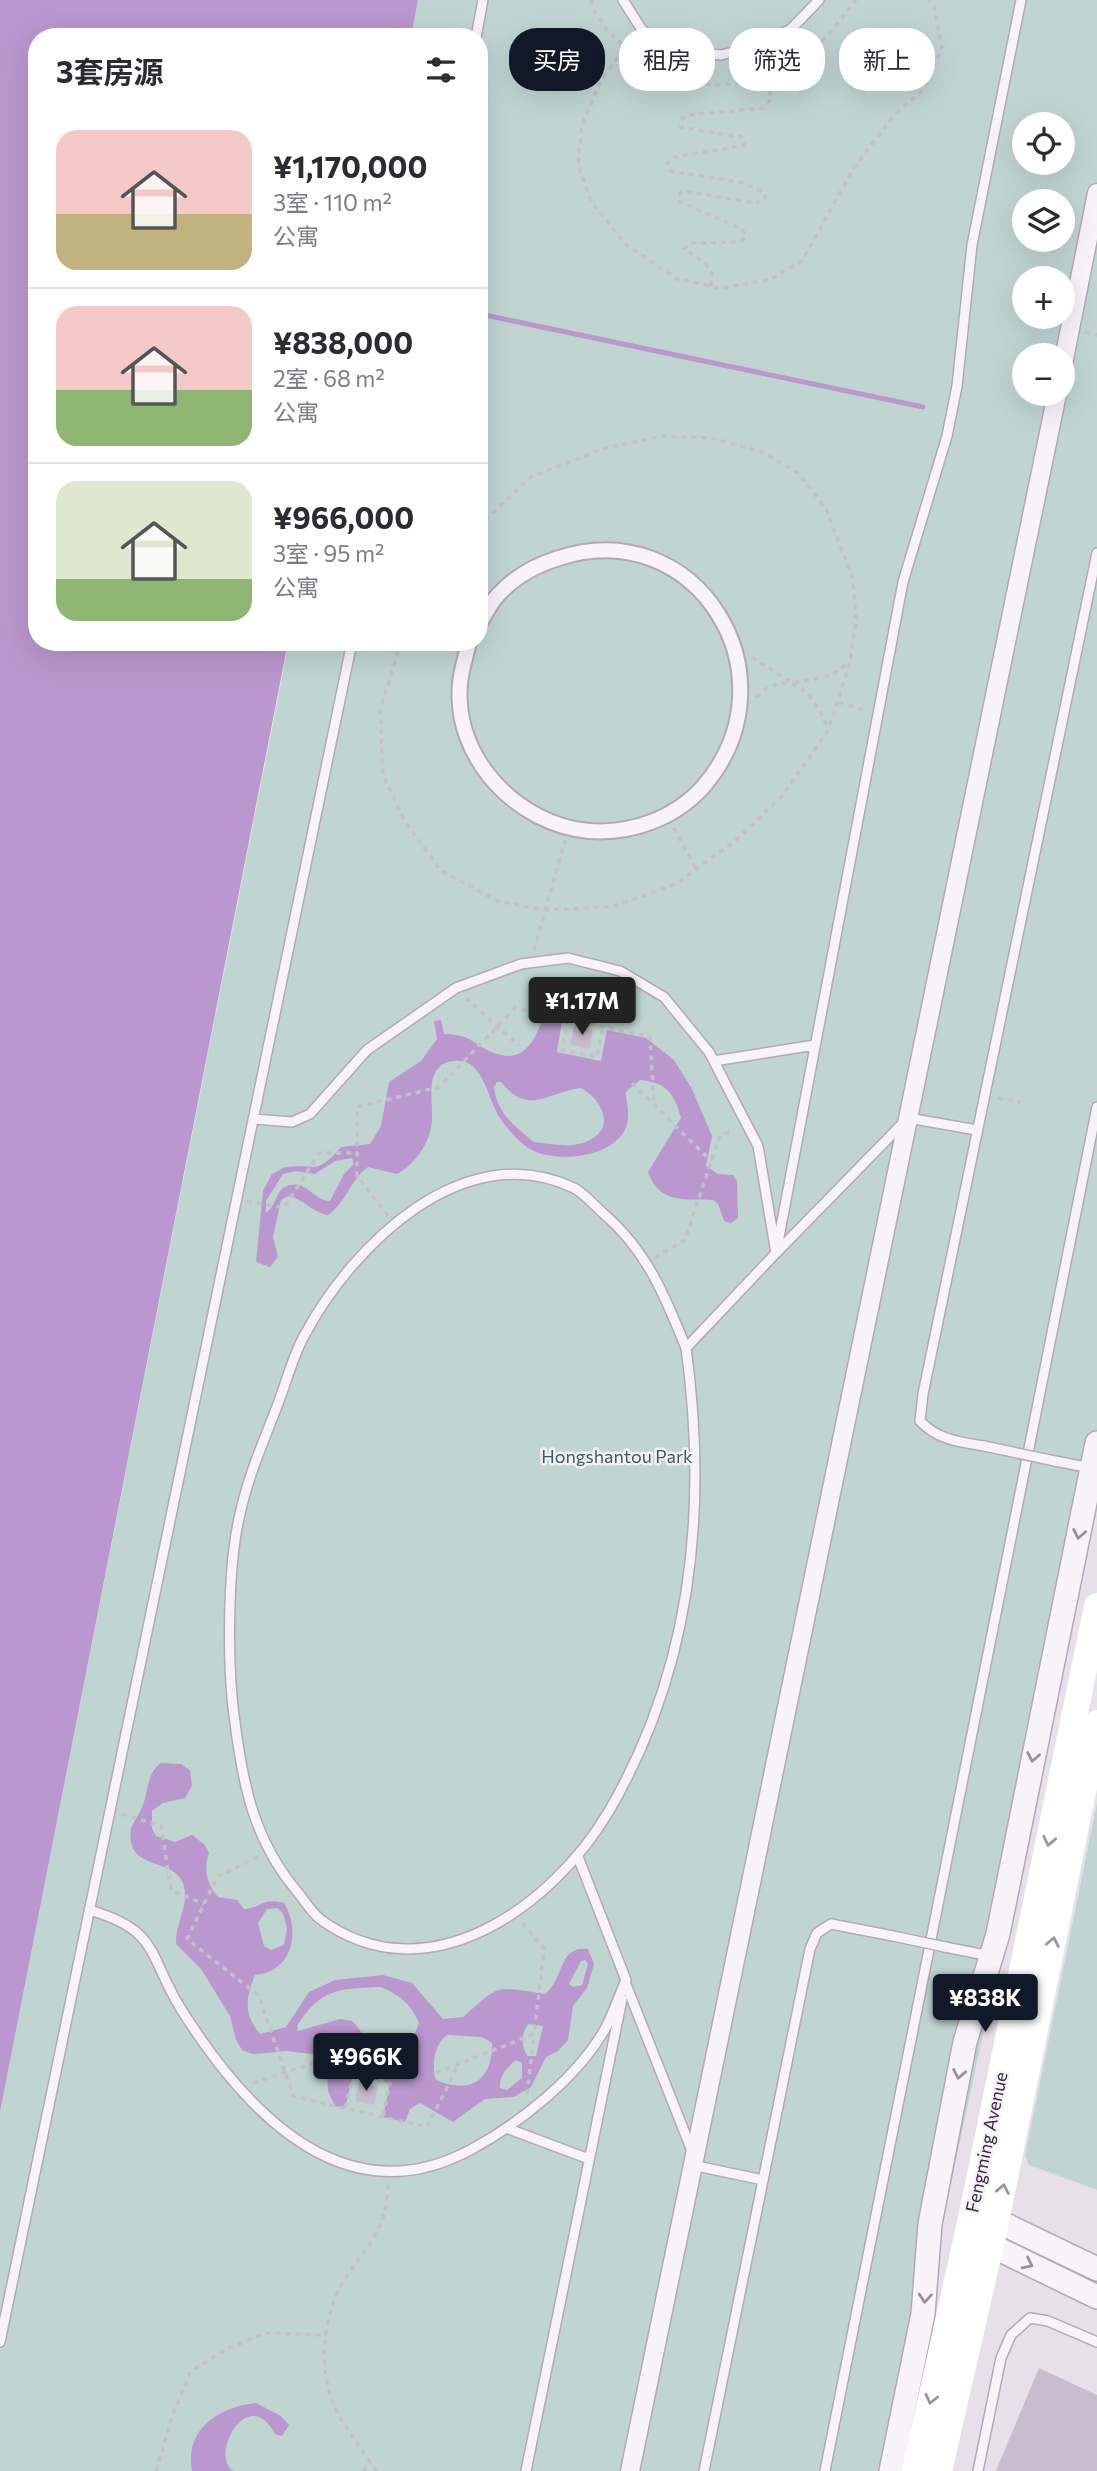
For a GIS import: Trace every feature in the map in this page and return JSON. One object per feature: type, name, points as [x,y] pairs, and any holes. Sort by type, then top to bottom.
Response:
[{"type":"main road","name":"Fengming Avenue","points":[[915,2471],[970,2221],[1097,1606]]},
{"type":"main road","name":"Fengming Avenue","points":[[939,2471],[993,2234],[1097,1724]]},
{"type":"street","points":[[1067,343],[1097,193]]},
{"type":"street","points":[[629,2471],[1055,406]]},
{"type":"street","points":[[467,651],[460,685],[466,733],[488,776],[523,810],[568,829],[612,832],[654,822],[691,799],[720,766],[738,726],[742,686],[735,646],[712,603],[676,571],[631,552],[582,551],[536,566],[497,596],[488,610]]},
{"type":"street","points":[[891,2471],[923,2314],[930,2224],[965,2042],[992,1956],[1097,1443]]},
{"type":"street","points":[[970,2221],[1097,2297]]},
{"type":"street","points":[[993,2234],[1097,2269]]},
{"type":"lane","points":[[478,28],[483,0]]},
{"type":"lane","points":[[623,0],[642,30],[679,51],[721,55],[729,53]]},
{"type":"lane","points":[[792,28],[820,0]]},
{"type":"lane","points":[[776,1253],[903,582],[947,436],[957,386],[972,245],[1021,0]]},
{"type":"lane","points":[[1092,1468],[944,1439],[920,1421],[923,1395],[1097,553]]},
{"type":"lane","points":[[0,2342],[350,651]]},
{"type":"lane","points":[[253,1119],[292,1122],[310,1114],[367,1050],[456,988],[530,962],[568,958],[620,971],[664,997],[714,1061],[758,1146],[776,1253]]},
{"type":"lane","points":[[714,1061],[815,1045]]},
{"type":"lane","points":[[825,2471],[1097,1107]]},
{"type":"lane","points":[[686,1348],[908,1118],[978,1130]]},
{"type":"lane","points":[[523,1174],[576,1189],[630,1236],[659,1280],[686,1348],[695,1417],[697,1480],[685,1609],[672,1661],[642,1745],[609,1810],[578,1857],[500,1924],[441,1948],[396,1950],[360,1940],[318,1918],[274,1863],[244,1789],[230,1688],[239,1518],[257,1458],[304,1337],[355,1261],[395,1224],[410,1211],[470,1179],[523,1174]]},
{"type":"lane","points":[[578,1857],[693,2161],[763,2180]]},
{"type":"lane","points":[[89,1910],[138,1930],[151,1947],[180,2007],[219,2063],[241,2087],[306,2149],[355,2168],[403,2172],[451,2160],[509,2129],[561,2084],[604,2030],[626,1980]]},
{"type":"lane","points":[[704,2471],[810,1948],[817,1933],[831,1924],[992,1956]]},
{"type":"lane","points":[[526,2471],[626,1980]]},
{"type":"lane","points":[[509,2129],[589,2160]]},
{"type":"lane","points":[[978,2471],[1001,2358],[1011,2335],[1030,2318],[1048,2321],[1097,2343]]},
{"type":"path","points":[[619,55],[601,81],[582,125],[578,165],[591,201],[625,244],[677,279],[720,288],[769,280],[802,261],[855,166],[895,114],[923,90],[942,48],[934,6],[929,0]]},
{"type":"path","points":[[711,286],[712,274],[705,263],[684,249],[690,243],[738,242],[746,237],[742,229],[680,202],[678,196],[683,191],[755,202],[765,199],[765,193],[744,183],[671,171],[667,164],[674,157],[743,146],[746,141],[741,137],[681,127],[681,120],[688,115],[764,108],[771,99],[769,91]]},
{"type":"path","points":[[398,651],[380,710],[383,775],[404,820],[441,871],[498,901],[545,909],[612,907],[676,884],[734,841],[781,797],[828,731],[850,662],[856,620],[854,590],[839,537],[826,509],[800,474],[762,452],[712,438],[662,436],[602,449],[531,478],[488,518]]},
{"type":"path","points":[[735,646],[804,688],[821,712],[828,731]]},
{"type":"path","points":[[738,726],[745,708],[758,694],[776,684],[832,676],[850,662]]},
{"type":"path","points":[[839,702],[877,715]]},
{"type":"path","points":[[667,814],[696,869]]},
{"type":"path","points":[[530,962],[568,829]]},
{"type":"path","points":[[456,988],[519,1046]]},
{"type":"path","points":[[395,1224],[357,1176],[357,1107],[439,1087],[514,1008],[650,1037],[654,1105]]},
{"type":"path","points":[[568,1019],[562,1050],[597,1057],[603,1027]]},
{"type":"path","points":[[632,1083],[711,1161]]},
{"type":"path","points":[[985,1095],[1020,1102]]},
{"type":"path","points":[[648,1263],[685,1240],[720,1135],[748,1126]]},
{"type":"path","points":[[236,1199],[284,1208],[319,1153],[358,1153]]},
{"type":"path","points":[[110,1810],[161,1826],[171,1890],[204,1904]]},
{"type":"path","points":[[269,1851],[217,1877],[187,1939],[258,1996],[293,2096],[427,2127],[458,2064]]},
{"type":"path","points":[[514,1912],[544,1949],[525,2115]]},
{"type":"path","points":[[436,2073],[534,2034]]},
{"type":"path","points":[[241,2087],[317,2062]]},
{"type":"path","points":[[345,2108],[353,2075],[390,2083],[383,2117]]},
{"type":"path","points":[[376,2471],[338,2413],[325,2383],[326,2335],[333,2302],[387,2213],[389,2171]]},
{"type":"path","points":[[156,2471],[172,2417],[191,2371],[225,2350],[265,2333],[326,2335]]},
{"type":"path","points":[[363,2471],[371,2463]]},
{"type":"green space","name":"Hongshantou Park","points":[[418,0],[1097,0],[1097,1505],[951,2183],[885,2471],[0,2471],[0,2112],[287,651],[488,651],[488,28],[413,28]]},
{"type":"green space","points":[[1097,1803],[1097,2190],[1029,2165],[1025,2156]]},
{"type":"shaded area","points":[[0,0],[418,0],[413,28],[28,28],[28,651],[286,651],[0,2112]]},
{"type":"shaded area","points":[[554,994],[562,1014],[557,1052],[601,1061],[607,1030],[646,1038],[674,1060],[692,1089],[712,1136],[706,1166],[718,1174],[733,1175],[737,1181],[738,1218],[731,1223],[724,1221],[718,1204],[713,1200],[674,1198],[659,1190],[653,1182],[648,1172],[681,1118],[672,1096],[657,1083],[640,1080],[626,1092],[628,1119],[624,1132],[616,1141],[590,1154],[560,1157],[534,1151],[520,1141],[495,1110],[476,1070],[469,1063],[460,1060],[448,1062],[436,1071],[432,1086],[429,1135],[422,1150],[404,1170],[397,1174],[368,1167],[328,1215],[288,1196],[281,1200],[273,1237],[278,1257],[270,1267],[256,1262],[263,1191],[272,1174],[285,1167],[316,1167],[326,1162],[341,1147],[370,1144],[381,1126],[389,1082],[421,1061],[437,1039],[434,1021],[441,1020],[444,1034],[469,1039],[493,1053],[512,1056],[529,1046],[535,1037],[549,996]],"holes":[[[497,1082],[501,1082],[521,1098],[530,1100],[581,1088],[594,1098],[603,1112],[603,1127],[598,1134],[584,1143],[562,1145],[534,1142],[503,1112],[494,1087]],[[352,1158],[354,1164],[344,1174],[330,1201],[304,1187],[292,1185],[279,1192],[272,1207],[266,1212],[266,1201],[283,1174],[296,1171],[315,1174],[335,1161]]]},
{"type":"shaded area","points":[[161,1763],[181,1764],[190,1770],[192,1786],[185,1798],[163,1803],[152,1811],[152,1828],[156,1836],[175,1842],[192,1835],[204,1844],[209,1853],[207,1877],[218,1897],[237,1900],[244,1909],[271,1901],[284,1903],[289,1914],[292,1937],[285,1958],[268,1972],[255,1975],[250,1991],[249,2012],[260,2034],[286,2027],[309,1992],[335,1980],[383,1975],[412,1983],[443,2019],[463,2017],[499,1990],[545,1994],[571,1952],[588,1949],[594,1964],[587,1988],[573,2006],[568,2040],[558,2051],[546,2057],[531,2087],[514,2097],[485,2099],[453,2122],[420,2103],[410,2109],[405,2122],[383,2117],[390,2083],[353,2075],[345,2108],[335,2106],[328,2091],[327,2075],[322,2061],[312,2054],[287,2051],[253,2054],[242,2050],[236,2040],[230,2016],[201,1969],[176,1944],[185,1901],[184,1886],[172,1871],[143,1858],[131,1843],[131,1829],[142,1808],[150,1777]],"holes":[[[277,1908],[283,1913],[287,1928],[284,1945],[271,1950],[264,1946],[258,1923],[267,1909]],[[585,1960],[588,1964],[582,1985],[573,1987],[569,1984],[581,1961]],[[380,1987],[399,1996],[419,2023],[408,2044],[396,2053],[382,2052],[367,2042],[352,2021],[340,2019],[298,2031],[297,2026],[306,2013],[323,1997],[353,1989]],[[528,2024],[543,2026],[536,2056],[527,2056],[525,2052],[523,2036]],[[447,2035],[482,2037],[492,2043],[491,2056],[483,2076],[468,2085],[459,2086],[436,2080],[434,2062],[439,2044]],[[516,2060],[522,2063],[522,2078],[507,2090],[500,2088],[500,2083]]]},
{"type":"shaded area","points":[[256,2403],[281,2416],[289,2425],[282,2436],[275,2434],[264,2420],[254,2416],[244,2419],[235,2427],[226,2451],[227,2463],[233,2471],[192,2471],[193,2443],[207,2423],[229,2409]]},
{"type":"building","points":[[574,1026],[593,1030],[589,1049],[570,1045]]},
{"type":"building","points":[[359,2082],[378,2086],[374,2105],[355,2101]]},
{"type":"building","points":[[1039,2368],[1097,2395],[1097,2471],[996,2471]]},
{"type":"waterway","points":[[488,316],[923,407]]}]
